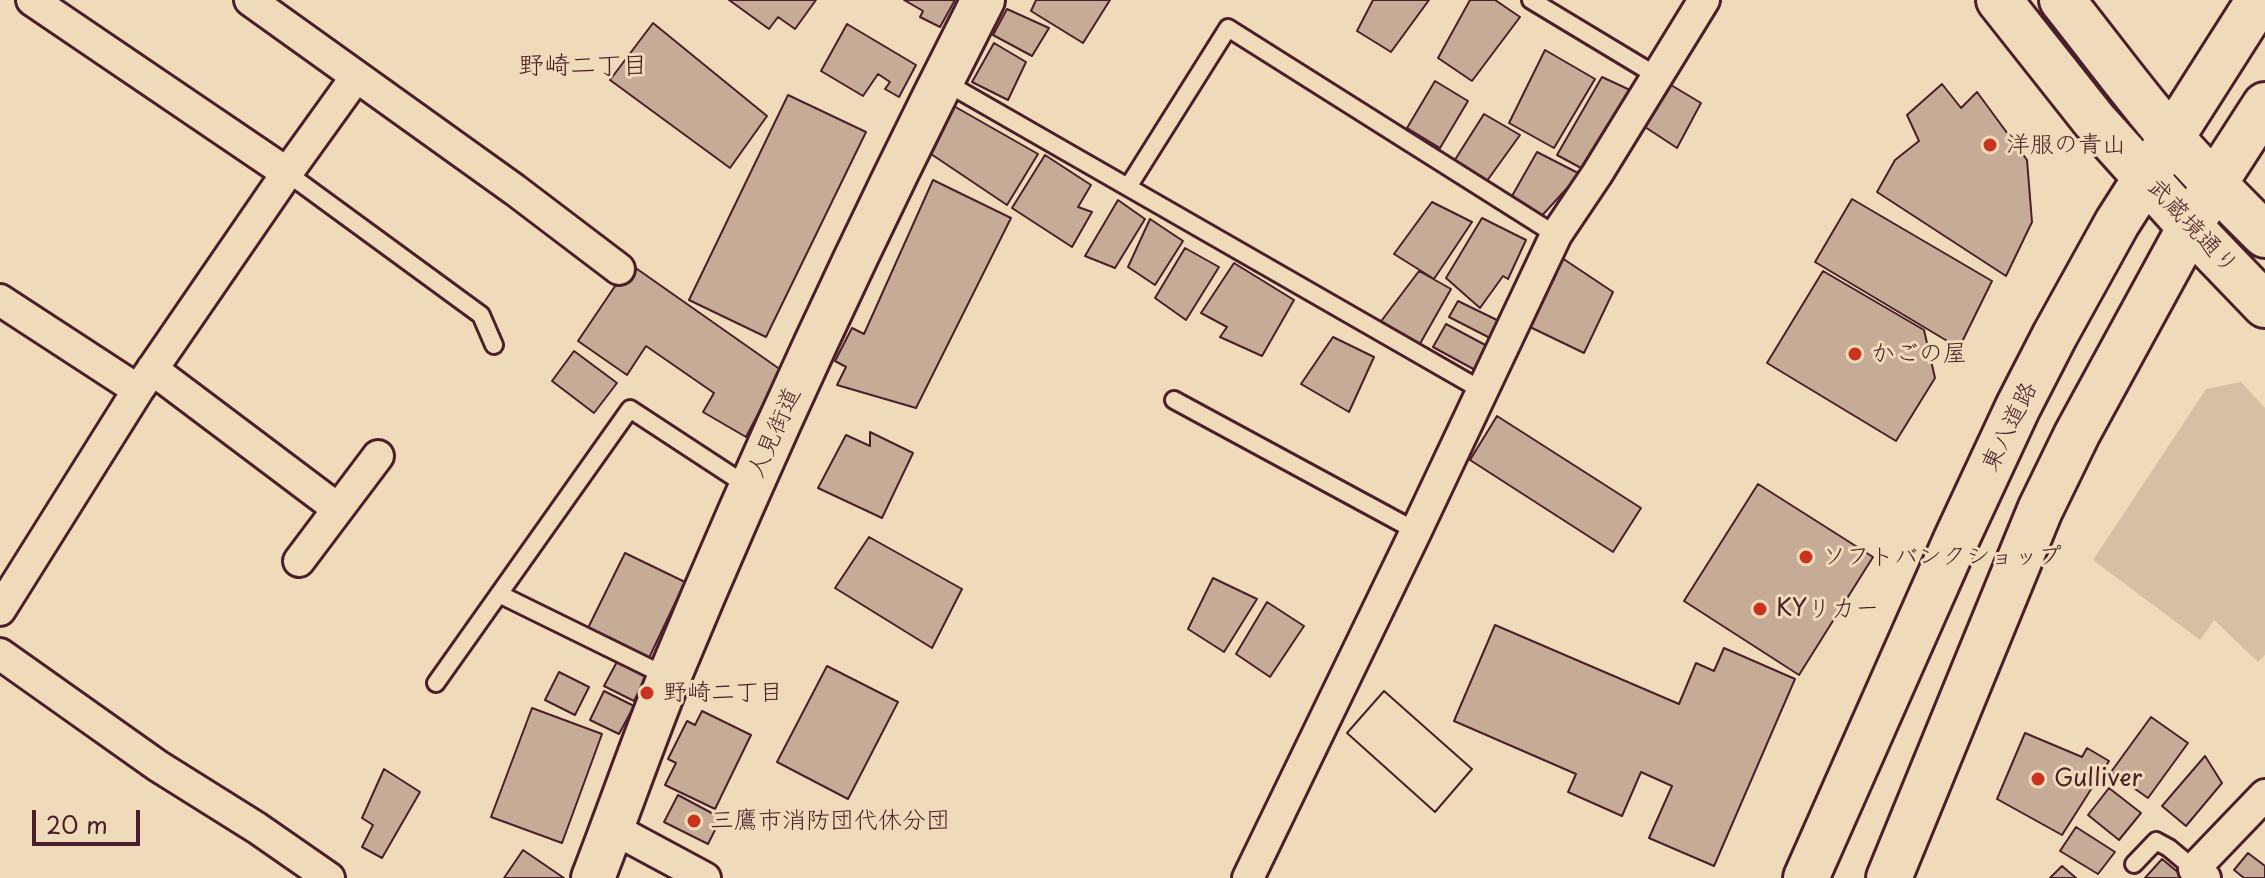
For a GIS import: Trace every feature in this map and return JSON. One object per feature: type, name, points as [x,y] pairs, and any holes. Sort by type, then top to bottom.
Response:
[{"type":"main road","name":"人見街道","points":[[593,878],[669,678],[750,488],[844,283],[983,0]]},
{"type":"main road","name":"武蔵境通り","points":[[1999,0],[2094,120],[2265,305]]},
{"type":"main road","name":"武蔵境通り","points":[[2062,0],[2171,137],[2265,235]]},
{"type":"main road","name":"東八道路","points":[[1806,878],[2018,407],[2097,258],[2145,177],[2259,0]]},
{"type":"main road","points":[[1889,878],[2040,510],[2077,434],[2190,227],[2265,105]]},
{"type":"street","points":[[32,0],[287,173]]},
{"type":"street","points":[[250,0],[515,190],[619,269]]},
{"type":"street","points":[[1248,878],[1556,235],[1704,0]]},
{"type":"street","points":[[4,595],[145,380],[356,77]]},
{"type":"street","points":[[0,300],[145,380],[338,509]]},
{"type":"street","points":[[299,561],[378,456]]},
{"type":"street","points":[[0,654],[158,766],[329,878]]},
{"type":"street","points":[[2200,873],[2265,795]]},
{"type":"street","points":[[612,828],[705,878]]},
{"type":"lane","points":[[1531,0],[1657,76]]},
{"type":"lane","points":[[1128,187],[1228,28],[1556,235]]},
{"type":"lane","points":[[942,80],[1483,391]]},
{"type":"lane","points":[[287,173],[481,315],[494,345]]},
{"type":"lane","points":[[1174,400],[1416,531]]},
{"type":"lane","points":[[436,683],[630,409],[750,488]]},
{"type":"lane","points":[[499,594],[669,678]]},
{"type":"lane","points":[[2134,864],[2156,841],[2200,873]]},
{"type":"shaded area","points":[[2241,382],[2265,408],[2265,655],[2258,662],[2214,620],[2200,640],[2093,560],[2206,389]]},
{"type":"building","points":[[729,0],[816,0],[795,29],[778,17],[769,29]]},
{"type":"building","points":[[904,0],[955,0],[940,27],[920,17],[923,11]]},
{"type":"building","points":[[1036,0],[1110,0],[1083,43],[1031,11]]},
{"type":"building","points":[[1373,0],[1429,0],[1391,52],[1357,31]]},
{"type":"building","points":[[1470,0],[1495,0],[1520,17],[1472,81],[1438,58]]},
{"type":"building","points":[[1007,9],[1049,28],[1032,56],[993,35]]},
{"type":"building","points":[[653,23],[767,116],[730,168],[610,80]]},
{"type":"building","points":[[847,24],[916,65],[899,97],[885,89],[890,82],[878,74],[863,96],[821,71]]},
{"type":"building","points":[[994,43],[1026,62],[1008,100],[972,82]]},
{"type":"building","points":[[1545,50],[1595,79],[1554,148],[1509,123]]},
{"type":"building","points":[[1602,77],[1630,90],[1581,168],[1557,155]]},
{"type":"building","points":[[1435,81],[1468,101],[1440,148],[1407,128]]},
{"type":"building","points":[[1666,82],[1701,103],[1677,148],[1642,125]]},
{"type":"building","points":[[1942,84],[1961,108],[1977,92],[2027,160],[2032,222],[2006,276],[1877,192],[1895,160],[1919,141],[1907,115]]},
{"type":"building","points":[[788,95],[866,132],[766,337],[689,300]]},
{"type":"building","points":[[952,105],[1038,154],[1007,205],[931,154]]},
{"type":"building","points":[[1484,114],[1520,135],[1484,185],[1451,166]]},
{"type":"building","points":[[1537,152],[1580,174],[1537,221],[1508,203]]},
{"type":"building","points":[[1045,155],[1091,185],[1078,207],[1092,212],[1072,247],[1012,208]]},
{"type":"building","points":[[933,180],[1011,218],[916,408],[837,385],[846,367],[835,361],[852,328],[864,334]]},
{"type":"building","points":[[1852,199],[1992,281],[1959,348],[1815,262]]},
{"type":"building","points":[[1118,200],[1145,219],[1115,268],[1085,256]]},
{"type":"building","points":[[1432,202],[1472,222],[1434,279],[1394,254]]},
{"type":"building","points":[[1482,218],[1526,240],[1508,279],[1503,276],[1480,308],[1446,278]]},
{"type":"building","points":[[1150,219],[1183,241],[1155,285],[1128,267]]},
{"type":"building","points":[[1185,248],[1219,267],[1186,320],[1155,298]]},
{"type":"building","points":[[1556,254],[1613,292],[1584,353],[1530,327]]},
{"type":"building","points":[[1234,263],[1294,300],[1262,356],[1220,337],[1227,327],[1201,313]]},
{"type":"building","points":[[630,264],[781,370],[746,437],[703,412],[714,393],[646,346],[627,375],[578,341]]},
{"type":"building","points":[[1419,271],[1451,289],[1417,349],[1376,328]]},
{"type":"building","points":[[1823,271],[1924,330],[1935,378],[1896,441],[1767,363]]},
{"type":"building","points":[[1458,301],[1501,322],[1492,339],[1449,317]]},
{"type":"building","points":[[1446,324],[1489,347],[1477,371],[1433,347]]},
{"type":"building","points":[[1333,337],[1374,357],[1349,412],[1301,384]]},
{"type":"building","points":[[574,351],[617,383],[594,413],[552,381]]},
{"type":"building","points":[[1497,416],[1641,508],[1613,552],[1470,460]]},
{"type":"building","points":[[870,432],[913,453],[882,518],[818,488],[846,435],[870,446]]},
{"type":"building","points":[[1758,484],[1873,557],[1799,675],[1684,601]]},
{"type":"building","points":[[869,537],[962,589],[932,648],[835,588]]},
{"type":"building","points":[[625,553],[685,582],[649,658],[588,628]]},
{"type":"building","points":[[1213,578],[1257,599],[1224,652],[1188,629]]},
{"type":"building","points":[[1267,602],[1304,626],[1270,677],[1236,654]]},
{"type":"building","points":[[1495,625],[1679,704],[1696,663],[1714,671],[1724,648],[1795,679],[1714,866],[1649,838],[1672,786],[1641,772],[1622,816],[1568,792],[1576,774],[1454,721]]},
{"type":"building","points":[[619,658],[648,673],[634,701],[604,686]]},
{"type":"building","points":[[827,666],[898,702],[848,799],[777,762]]},
{"type":"building","points":[[559,672],[589,687],[575,715],[545,700]]},
{"type":"building","points":[[604,691],[634,706],[619,734],[590,720]]},
{"type":"building","points":[[1384,691],[1472,769],[1435,812],[1347,733]]},
{"type":"building","points":[[1384,691],[1472,769],[1435,812],[1347,733]]},
{"type":"building","points":[[532,708],[602,734],[562,843],[491,817]]},
{"type":"building","points":[[702,711],[751,735],[715,809],[665,785],[676,763],[668,759],[687,721],[695,725]]},
{"type":"building","points":[[2151,717],[2188,743],[2148,798],[2111,772]]},
{"type":"building","points":[[2025,733],[2082,757],[2087,748],[2109,761],[2062,835],[1997,799]]},
{"type":"building","points":[[2205,756],[2222,783],[2186,826],[2162,806]]},
{"type":"building","points":[[384,769],[420,792],[382,858],[362,847],[373,825],[362,818]]},
{"type":"building","points":[[2109,788],[2141,813],[2119,840],[2088,815]]},
{"type":"building","points":[[678,795],[721,818],[708,844],[664,822]]},
{"type":"building","points":[[2076,827],[2115,852],[2098,874],[2060,851]]},
{"type":"building","points":[[523,850],[564,878],[504,878]]},
{"type":"building","points":[[2248,853],[2265,866],[2265,878],[2244,878],[2234,870]]},
{"type":"building","points":[[2162,859],[2185,878],[2145,878]]},
{"type":"building","points":[[2062,866],[2076,878],[2050,878]]},
{"type":"place","name":"洋服の青山","points":[[1990,145]]},
{"type":"place","name":"かごの屋","points":[[1855,354]]},
{"type":"place","name":"ソフトバンクショップ","points":[[1806,557]]},
{"type":"place","name":"KYリカー","points":[[1760,609]]},
{"type":"place","name":"野崎二丁目","points":[[647,693]]},
{"type":"place","name":"Gulliver","points":[[2038,779]]},
{"type":"place","name":"三鷹市消防団代休分団","points":[[694,821]]},
{"type":"district","name":"野崎二丁目","points":[[583,67]]}]
